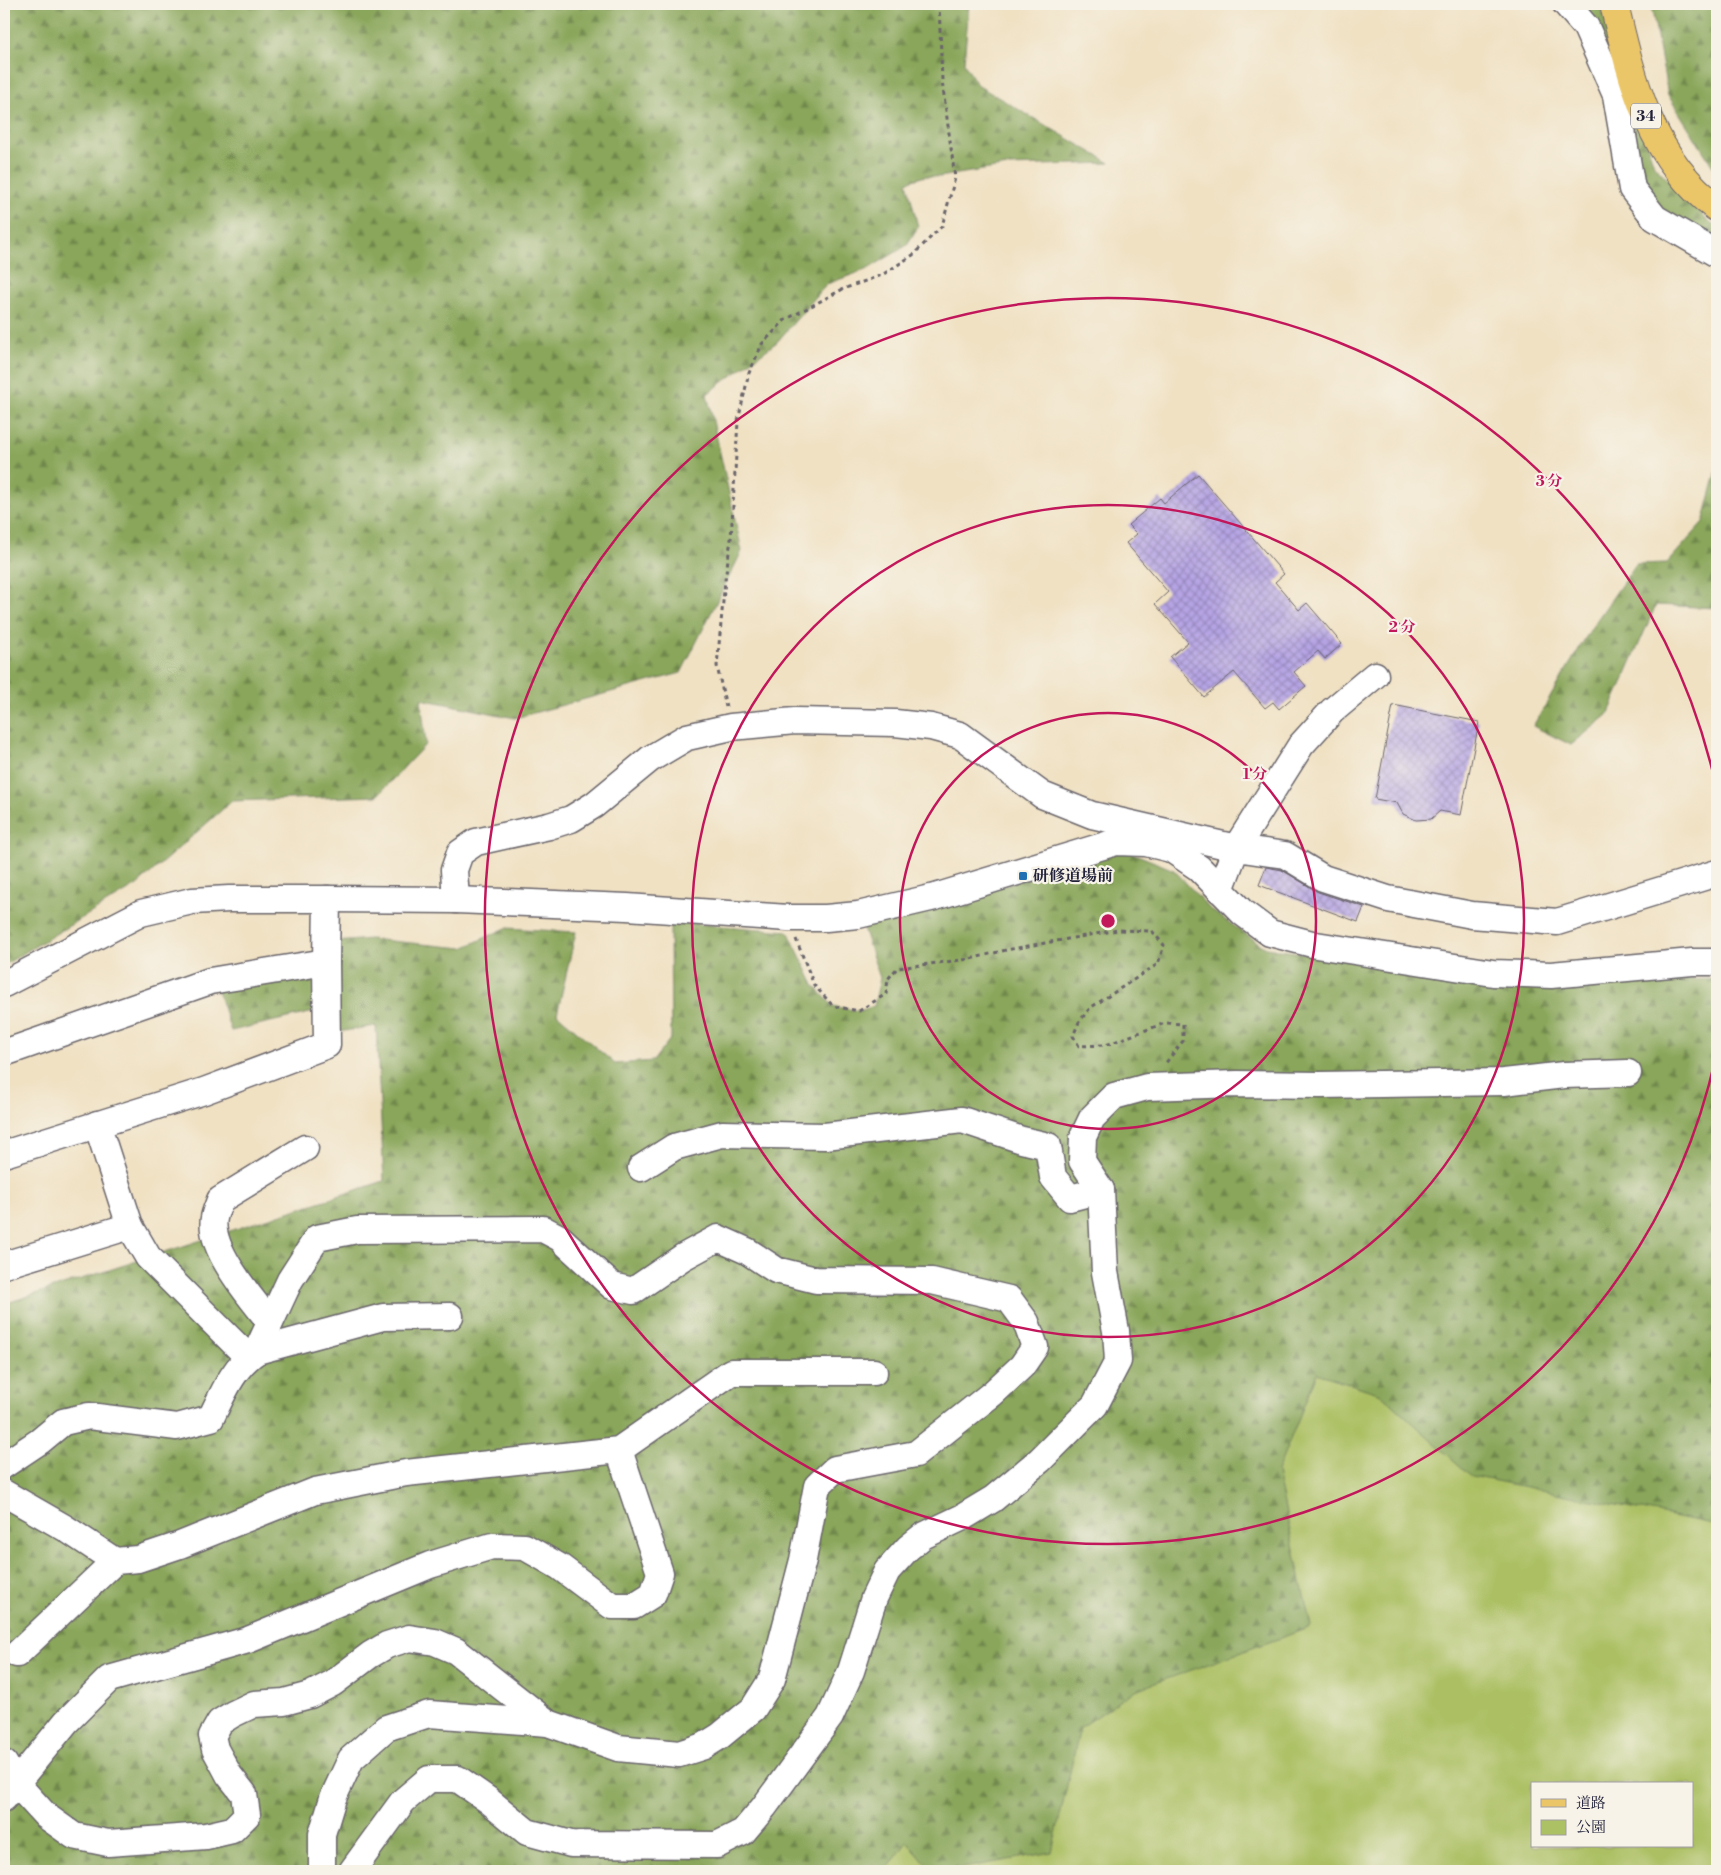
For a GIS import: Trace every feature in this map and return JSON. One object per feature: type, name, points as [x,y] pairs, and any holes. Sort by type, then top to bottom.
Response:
[{"type":"main road","name":"34","points":[[1614,4],[1629,68],[1646,116],[1669,157],[1699,194],[1717,208]]},
{"type":"street","points":[[1566,4],[1586,27],[1616,95],[1632,189],[1655,218],[1717,254]]},
{"type":"street","points":[[1220,890],[1236,848],[1301,745],[1332,711],[1375,675]]},
{"type":"street","points":[[456,900],[454,870],[460,853],[476,842],[549,826],[570,819],[594,805],[650,759],[687,737],[731,727],[795,721],[895,723],[931,727],[960,735],[1042,795],[1092,815],[1236,848],[1285,855],[1323,878],[1388,898],[1472,915],[1557,922],[1717,873]]},
{"type":"street","points":[[4,984],[134,916],[165,906],[192,901],[326,898],[456,900],[627,907],[788,918],[826,918],[858,915],[935,896],[1116,842],[1146,843],[1171,849],[1199,868],[1242,913],[1270,933],[1316,945],[1493,973],[1551,975],[1692,962],[1717,962]]},
{"type":"street","points":[[4,1154],[204,1091],[328,1045],[326,898]]},
{"type":"street","points":[[4,1053],[210,981],[326,962]]},
{"type":"street","points":[[352,1871],[403,1801],[429,1779],[458,1779],[488,1800],[527,1832],[571,1844],[717,1845],[743,1832],[764,1807],[830,1717],[851,1671],[874,1598],[887,1570],[908,1548],[923,1536],[963,1517],[992,1499],[1040,1460],[1095,1405],[1118,1361],[1116,1331],[1105,1272],[1101,1190],[1082,1161],[1083,1137],[1092,1118],[1114,1096],[1147,1088],[1238,1084],[1320,1086],[1504,1082],[1564,1075],[1628,1073]]},
{"type":"street","points":[[641,1168],[674,1147],[722,1134],[825,1136],[962,1120],[1022,1140],[1048,1146],[1053,1177],[1070,1198],[1101,1190]]},
{"type":"street","points":[[97,1124],[130,1226],[148,1257],[252,1354]]},
{"type":"street","points":[[270,1322],[236,1278],[216,1238],[214,1219],[220,1200],[305,1148]]},
{"type":"street","points":[[4,1265],[130,1226]]},
{"type":"street","points":[[4,1465],[40,1441],[63,1422],[88,1416],[177,1427],[211,1418],[229,1382],[252,1354],[290,1280],[317,1238],[357,1230],[543,1229],[560,1238],[612,1286],[633,1291],[682,1257],[718,1238],[747,1250],[776,1270],[816,1280],[932,1281],[1009,1299],[1026,1322],[1035,1347],[1022,1366],[916,1454],[836,1470],[817,1486],[803,1560],[772,1679],[753,1708],[720,1736],[704,1746],[679,1754],[618,1748],[548,1723],[429,1714],[386,1728],[351,1759],[337,1790],[322,1834],[322,1871]]},
{"type":"street","points":[[252,1354],[383,1317],[450,1316]]},
{"type":"street","points":[[16,1654],[115,1561],[138,1559],[180,1546],[315,1491],[406,1474],[619,1450],[731,1372],[874,1372]]},
{"type":"street","points":[[548,1723],[456,1651],[435,1642],[409,1638],[387,1645],[370,1655],[333,1683],[310,1695],[284,1702],[254,1704],[220,1722],[212,1736],[214,1750],[229,1775],[244,1794],[247,1815],[232,1830],[206,1836],[108,1843],[74,1836],[46,1816],[8,1782],[110,1679],[248,1640],[430,1565],[492,1546],[525,1547],[560,1567],[612,1606],[634,1606],[653,1594],[660,1573],[619,1450]]},
{"type":"street","points":[[4,1493],[65,1528],[115,1561]]},
{"type":"path","points":[[731,727],[717,666],[731,539],[738,421],[749,373],[762,344],[785,320],[843,289],[882,275],[913,255],[942,226],[955,178],[942,81],[939,4]]},
{"type":"path","points":[[788,918],[814,985],[833,1006],[859,1011],[886,994],[888,980],[897,968],[970,959],[1006,950],[1118,930],[1152,931],[1164,946],[1158,964],[1090,1008],[1073,1036],[1080,1046],[1106,1046],[1165,1023],[1183,1024],[1183,1041],[1147,1088]]},
{"type":"green space","points":[[4,4],[969,4],[964,63],[977,85],[1110,163],[1008,166],[939,177],[925,176],[907,182],[918,227],[906,246],[868,269],[827,284],[777,342],[707,394],[742,551],[681,673],[515,718],[421,699],[426,744],[377,796],[232,801],[137,885],[4,965]]},
{"type":"green space","points":[[1578,4],[1600,4],[1654,165],[1711,224],[1717,227],[1717,254],[1639,197]]},
{"type":"green space","points":[[1650,4],[1717,4],[1717,173],[1668,95]]},
{"type":"green space","points":[[1717,470],[1717,608],[1656,605],[1608,715],[1571,745],[1533,726],[1592,627],[1636,564],[1667,563],[1703,523]]},
{"type":"green space","points":[[1123,849],[1174,870],[1211,910],[1266,948],[1509,983],[1717,979],[1717,1525],[1471,1476],[1381,1394],[1317,1373],[1277,1472],[1311,1627],[1136,1690],[1080,1728],[1052,1852],[947,1871],[932,1871],[907,1842],[886,1871],[4,1871],[4,1304],[384,1181],[376,1026],[337,1032],[336,1007],[231,1031],[216,986],[336,962],[336,942],[370,939],[463,948],[506,928],[576,932],[557,1014],[615,1064],[653,1061],[671,1038],[670,922],[788,931],[814,985],[833,1006],[859,1011],[874,1006],[880,978],[863,928]]},
{"type":"green space","points":[[1308,1327],[1717,1471],[1717,1871],[708,1871]]},
{"type":"building","points":[[1198,474],[1284,574],[1275,582],[1299,610],[1307,603],[1342,644],[1325,659],[1318,651],[1294,672],[1306,686],[1279,709],[1273,702],[1265,708],[1234,672],[1204,697],[1170,657],[1188,642],[1155,604],[1168,592],[1126,543],[1137,534],[1128,525],[1160,498],[1164,503]]},
{"type":"building","points":[[1393,705],[1479,722],[1461,815],[1440,811],[1431,819],[1416,820],[1403,814],[1397,803],[1375,799]]},
{"type":"building","points":[[1266,867],[1282,870],[1318,892],[1364,907],[1358,922],[1259,885]]},
{"type":"place","name":"研修道場前","points":[[1023,876]]}]
